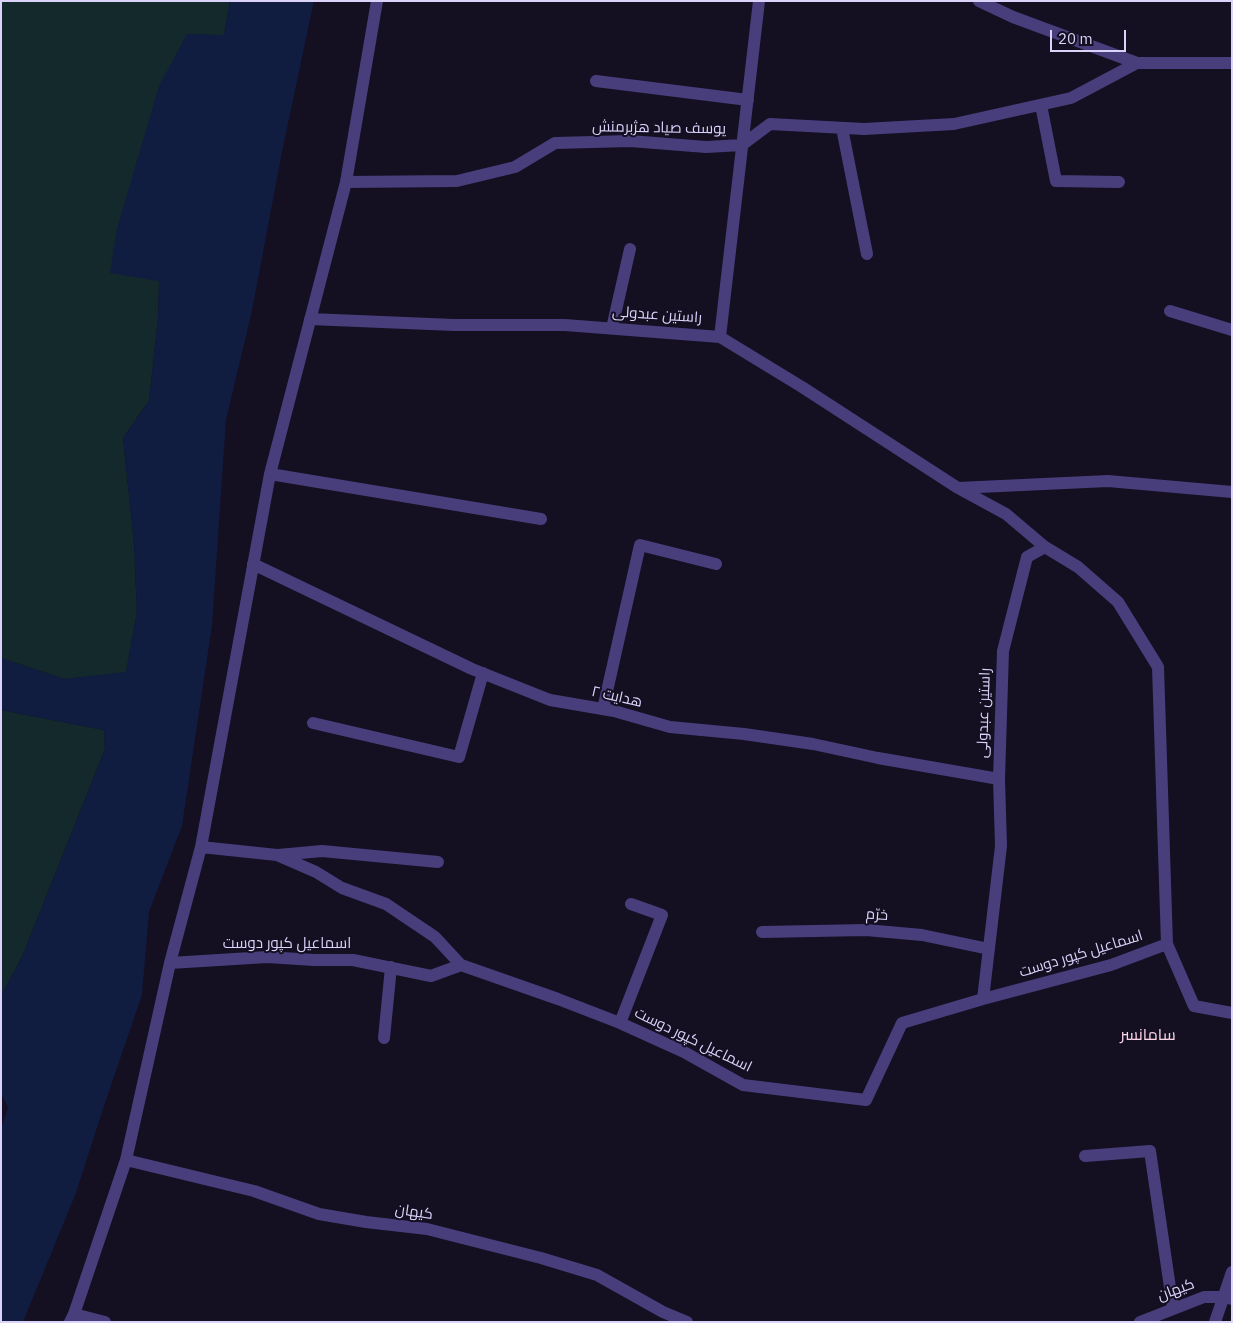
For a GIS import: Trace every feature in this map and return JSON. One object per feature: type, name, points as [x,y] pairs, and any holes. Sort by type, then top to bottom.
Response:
[{"type":"street","points":[[105,1322],[72,1318],[126,1160],[170,963],[201,847],[270,474],[346,182],[378,1]]},
{"type":"street","points":[[720,337],[759,1]]},
{"type":"street","points":[[979,1],[1013,17],[1137,63]]},
{"type":"street","name":"یوسف صیاد هژبرمنش","points":[[346,182],[457,182],[514,167],[555,143],[630,141],[706,147],[742,145],[770,124],[864,129],[954,124],[1071,98],[1137,63],[1232,64]]},
{"type":"street","points":[[596,81],[748,100]]},
{"type":"street","points":[[1040,104],[1056,181],[1119,182]]},
{"type":"street","points":[[842,128],[867,254]]},
{"type":"street","points":[[612,328],[630,249]]},
{"type":"street","points":[[1170,311],[1232,330]]},
{"type":"street","name":"راستین عبدولی","points":[[310,320],[454,325],[565,324],[720,337],[802,387],[958,488],[1006,514],[1045,547],[1028,557],[1003,650],[999,780],[1001,846],[983,998]]},
{"type":"street","points":[[270,474],[541,518]]},
{"type":"street","points":[[958,488],[1108,481],[1232,492]]},
{"type":"street","points":[[603,709],[640,545],[716,564]]},
{"type":"street","points":[[1045,547],[1078,566],[1118,602],[1158,667],[1167,944]]},
{"type":"street","name":"هدایت ۲","points":[[253,564],[483,673],[550,700],[603,709],[670,727],[813,744],[999,780]]},
{"type":"street","points":[[312,723],[458,757],[483,673]]},
{"type":"street","points":[[201,847],[276,855],[322,851],[438,862]]},
{"type":"street","points":[[276,855],[316,872],[342,888],[386,904],[435,937],[461,965]]},
{"type":"street","points":[[620,1023],[662,915],[631,904]]},
{"type":"street","name":"خرّم","points":[[762,932],[866,930],[922,935],[989,949]]},
{"type":"street","name":"اسماعیل کپور دوست","points":[[170,963],[267,958],[353,960],[431,976],[461,965],[620,1023],[684,1052],[744,1085],[866,1100],[902,1024],[983,998],[1111,965],[1167,944],[1194,1006],[1232,1013]]},
{"type":"street","points":[[384,1038],[391,967]]},
{"type":"street","points":[[1085,1156],[1150,1151],[1173,1308]]},
{"type":"street","name":"کیهان","points":[[126,1160],[254,1191],[319,1214],[427,1229],[540,1258],[597,1275],[663,1312],[687,1322]]},
{"type":"street","points":[[1215,1322],[1228,1298],[1232,1272]]},
{"type":"street","name":"کیهان","points":[[1140,1322],[1204,1297],[1228,1298]]},
{"type":"green space","points":[[1,1],[230,1],[224,35],[159,281],[158,319],[149,401],[123,438],[134,543],[137,612],[126,673],[64,679],[1,658]]},
{"type":"green space","points":[[1,710],[104,730],[105,749],[22,957],[1,996]]},
{"type":"water","points":[[230,1],[314,1],[282,152],[252,311],[226,420],[212,626],[182,826],[149,912],[142,995],[76,1193],[23,1322],[1,1322],[1,1128],[8,1108],[1,1093],[1,996],[22,957],[105,749],[104,730],[1,710],[1,658],[64,679],[126,672],[137,612],[134,543],[123,438],[149,401],[158,319],[159,281],[110,273],[117,229],[159,86],[187,34],[224,35]]},
{"type":"district","name":"سامانسر","points":[[1148,1035]]}]
